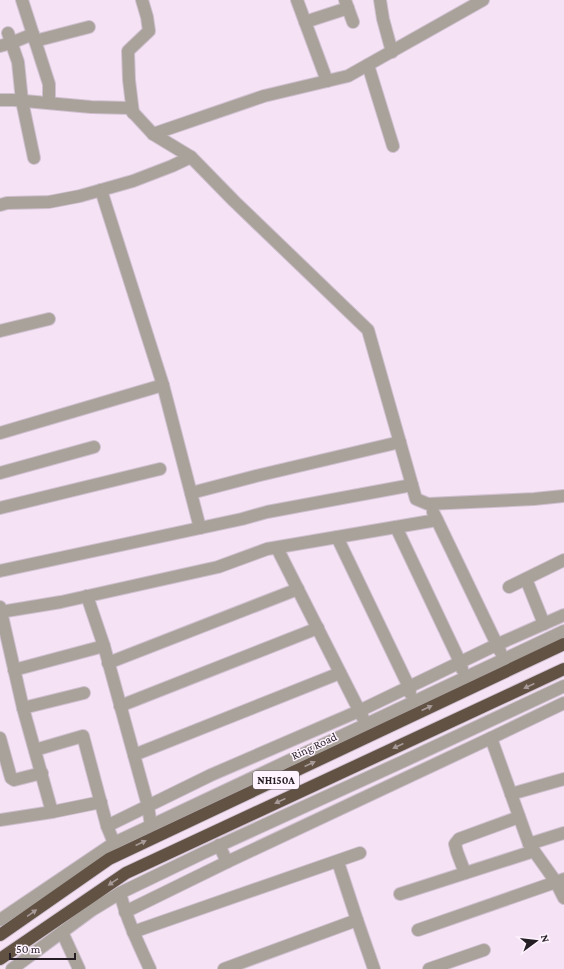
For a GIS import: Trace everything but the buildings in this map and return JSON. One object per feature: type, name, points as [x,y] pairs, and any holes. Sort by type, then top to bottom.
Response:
[{"type":"highway","name":"Ring Road","points":[[0,935],[109,859],[564,644]]},
{"type":"highway","name":"NH150A","points":[[0,959],[126,873],[564,669]]},
{"type":"street","points":[[22,0],[49,84],[49,103]]},
{"type":"street","points":[[134,113],[129,80],[128,51],[149,31],[142,0]]},
{"type":"street","points":[[297,0],[327,82]]},
{"type":"street","points":[[380,0],[383,19],[392,52]]},
{"type":"street","points":[[153,134],[264,96],[348,76],[483,0]]},
{"type":"street","points":[[305,22],[346,4],[353,22]]},
{"type":"street","points":[[34,158],[22,101],[18,62],[6,40],[34,37],[89,27]]},
{"type":"street","points":[[368,65],[393,146]]},
{"type":"street","points":[[0,100],[91,107],[129,108],[153,134],[190,157],[368,330],[416,499],[428,504],[534,499],[564,496]]},
{"type":"street","points":[[0,205],[7,203],[49,202],[80,196],[133,181],[172,166],[190,157]]},
{"type":"street","points":[[101,190],[163,385],[200,528]]},
{"type":"street","points":[[0,331],[49,319]]},
{"type":"street","points":[[0,433],[163,385]]},
{"type":"street","points":[[191,493],[271,472],[400,442]]},
{"type":"street","points":[[0,473],[94,447]]},
{"type":"street","points":[[0,508],[160,469]]},
{"type":"street","points":[[0,571],[242,519],[267,512],[412,486]]},
{"type":"street","points":[[437,520],[444,503]]},
{"type":"street","points":[[428,504],[504,659]]},
{"type":"street","points":[[52,812],[14,670],[5,652],[0,611],[61,602],[218,567],[267,549],[437,520]]},
{"type":"street","points":[[396,527],[460,662],[464,678]]},
{"type":"street","points":[[337,537],[409,687],[412,702]]},
{"type":"street","points":[[277,548],[365,724]]},
{"type":"street","points":[[509,588],[564,560]]},
{"type":"street","points":[[526,579],[544,624]]},
{"type":"street","points":[[108,663],[298,589]]},
{"type":"street","points":[[87,596],[104,646],[148,806],[151,826]]},
{"type":"street","points":[[107,826],[211,775],[359,711],[496,645],[564,615]]},
{"type":"street","points":[[120,706],[318,628]]},
{"type":"street","points":[[0,920],[114,843],[564,631]]},
{"type":"street","points":[[14,670],[104,646]]},
{"type":"street","points":[[134,755],[340,673]]},
{"type":"street","points":[[12,969],[92,910],[120,893],[219,845],[564,686]]},
{"type":"street","points":[[23,708],[84,693]]},
{"type":"street","points":[[125,912],[332,812],[564,703]]},
{"type":"street","points":[[35,750],[83,736],[107,826],[114,843]]},
{"type":"street","points":[[0,738],[11,778],[14,780],[42,773]]},
{"type":"street","points":[[491,738],[531,847],[560,880],[564,898]]},
{"type":"street","points":[[382,771],[389,786]]},
{"type":"street","points":[[511,794],[564,779]]},
{"type":"street","points":[[325,797],[332,812]]},
{"type":"street","points":[[0,820],[52,812],[101,802]]},
{"type":"street","points":[[465,873],[455,844],[459,839],[520,817]]},
{"type":"street","points":[[400,894],[465,873],[564,833]]},
{"type":"street","points":[[219,845],[227,862]]},
{"type":"street","points":[[133,932],[338,862],[360,853]]},
{"type":"street","points":[[338,862],[374,969]]},
{"type":"street","points":[[418,930],[560,880]]},
{"type":"street","points":[[120,893],[125,912],[150,969]]},
{"type":"street","points":[[227,968],[357,920]]},
{"type":"street","points":[[62,932],[79,969]]},
{"type":"street","points":[[429,969],[443,967],[484,950]]}]
